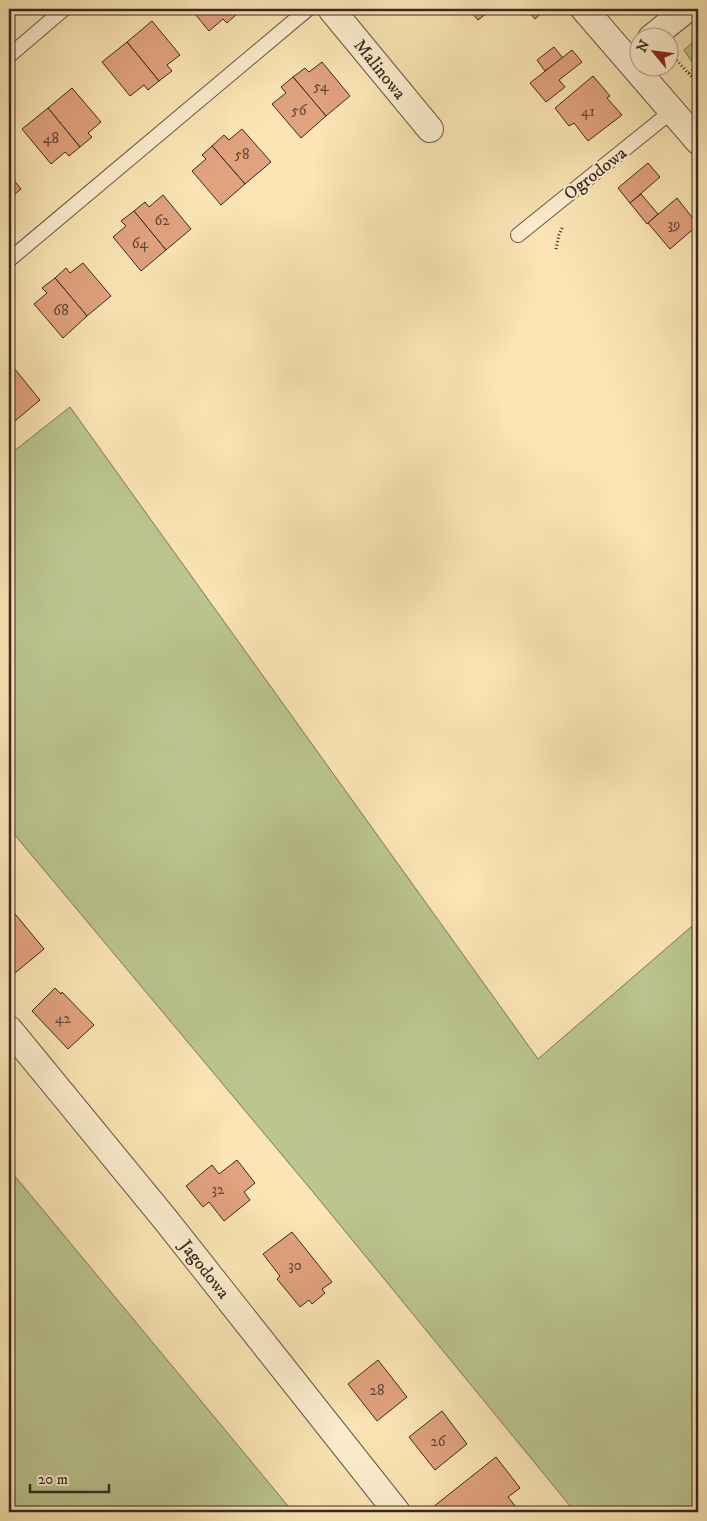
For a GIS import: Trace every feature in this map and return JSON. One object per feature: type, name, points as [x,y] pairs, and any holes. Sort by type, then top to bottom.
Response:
[{"type":"street","name":"Malinowa","points":[[331,9],[430,129]]},
{"type":"street","points":[[584,9],[630,49]]},
{"type":"street","points":[[663,28],[687,9]]},
{"type":"street","points":[[650,78],[672,111],[698,141]]},
{"type":"street","name":"Jagodowa","points":[[9,1029],[165,1219],[397,1512]]},
{"type":"lane","points":[[9,56],[64,9]]},
{"type":"lane","points":[[9,260],[308,9]]},
{"type":"lane","name":"Ogrodowa","points":[[518,235],[672,111]]},
{"type":"path","points":[[680,64],[698,84]]},
{"type":"path","points":[[688,73],[698,65]]},
{"type":"green space","points":[[698,38],[698,56],[692,62],[684,50]]},
{"type":"green space","points":[[70,407],[538,1059],[698,921],[698,1512],[575,1512],[313,1192],[9,828],[9,455]]},
{"type":"green space","points":[[9,1169],[293,1512],[9,1512]]},
{"type":"building","points":[[191,9],[235,9],[238,13],[227,23],[223,19],[209,31]]},
{"type":"building","points":[[472,9],[492,9],[478,20],[470,11]]},
{"type":"building","points":[[526,9],[546,9],[535,19]]},
{"type":"building","points":[[152,21],[180,55],[167,65],[172,71],[159,81],[127,42]]},
{"type":"building","points":[[127,42],[159,81],[148,90],[144,85],[130,96],[102,62]]},
{"type":"building","points":[[554,47],[563,58],[545,71],[537,60]]},
{"type":"building","points":[[572,50],[582,62],[559,80],[565,87],[546,102],[530,83]]},
{"type":"building","points":[[322,62],[350,96],[326,116],[293,77],[305,68],[309,72]]},
{"type":"building","points":[[593,76],[610,96],[607,98],[622,115],[588,141],[574,123],[569,126],[555,108]]},
{"type":"building","points":[[293,77],[326,116],[301,138],[272,104],[286,93],[281,87]]},
{"type":"building","points":[[72,88],[101,122],[88,133],[92,137],[80,147],[48,108]]},
{"type":"building","points":[[48,108],[80,147],[69,156],[65,152],[51,164],[22,129]]},
{"type":"building","points":[[242,129],[271,162],[245,184],[212,146],[224,135],[229,140]]},
{"type":"building","points":[[212,146],[245,184],[221,205],[192,171],[206,159],[202,155]]},
{"type":"building","points":[[648,163],[660,177],[630,203],[618,188]]},
{"type":"building","points":[[9,174],[21,189],[9,199]]},
{"type":"building","points":[[641,194],[658,214],[647,224],[630,203]]},
{"type":"building","points":[[163,195],[191,229],[166,250],[134,211],[145,202],[149,207]]},
{"type":"building","points":[[677,198],[698,225],[670,249],[648,223]]},
{"type":"building","points":[[134,211],[166,250],[141,271],[113,237],[126,226],[121,221]]},
{"type":"building","points":[[83,263],[111,296],[87,316],[55,278],[66,268],[70,273]]},
{"type":"building","points":[[55,278],[87,316],[63,338],[34,304],[47,293],[42,288]]},
{"type":"building","points":[[9,362],[40,400],[9,426]]},
{"type":"building","points":[[11,909],[44,949],[9,978],[9,911]]},
{"type":"building","points":[[55,988],[61,994],[62,992],[94,1025],[68,1049],[32,1011]]},
{"type":"building","points":[[237,1160],[255,1183],[244,1192],[250,1200],[224,1221],[209,1202],[203,1207],[186,1186],[212,1165],[219,1174]]},
{"type":"building","points":[[292,1232],[332,1282],[322,1289],[325,1293],[312,1304],[309,1300],[300,1307],[277,1279],[280,1276],[263,1254]]},
{"type":"building","points":[[378,1360],[407,1397],[377,1421],[348,1384]]},
{"type":"building","points":[[442,1411],[467,1444],[435,1470],[409,1437]]},
{"type":"building","points":[[496,1457],[520,1488],[508,1497],[520,1512],[437,1512],[433,1507]]}]
